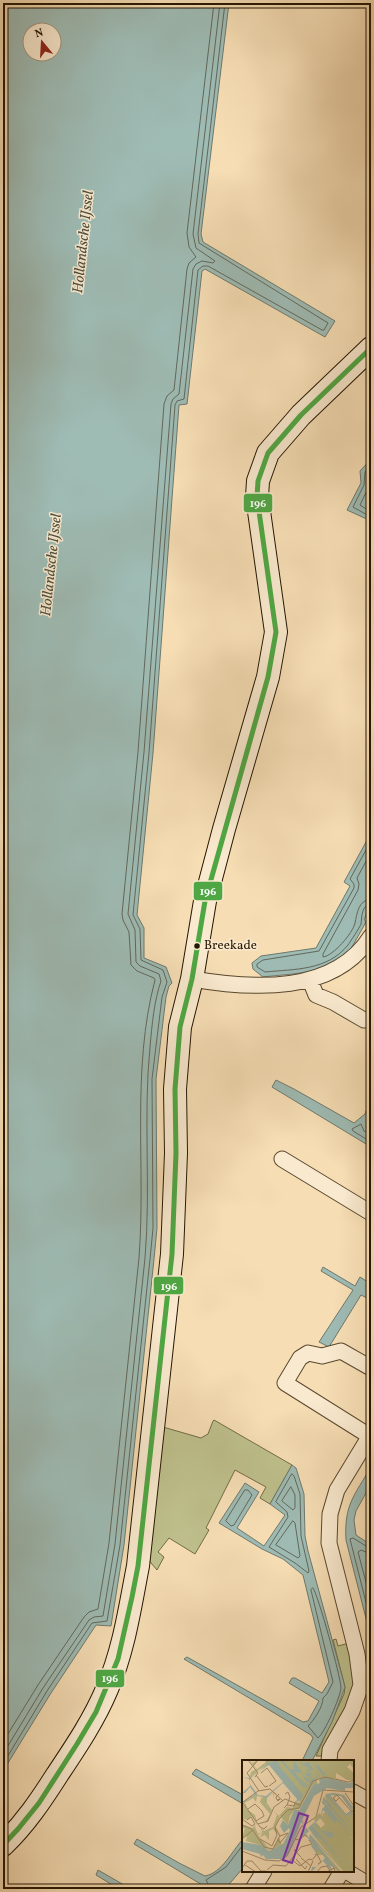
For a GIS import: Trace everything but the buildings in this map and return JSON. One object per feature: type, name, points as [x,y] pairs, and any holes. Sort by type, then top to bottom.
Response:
[{"type":"street","points":[[3,1845],[34,1810],[87,1730],[108,1689],[123,1644],[138,1566],[172,1254],[176,1153],[175,1089],[180,1027],[192,979],[205,901],[224,828],[268,677],[276,632],[257,496],[261,468],[268,453],[301,415],[371,348]]},
{"type":"street","points":[[192,979],[245,984],[286,984],[310,980],[332,972],[345,964],[356,954],[371,936]]},
{"type":"street","points":[[310,980],[316,995],[333,1002],[364,1020]]},
{"type":"street","points":[[282,1159],[371,1213]]},
{"type":"street","points":[[329,1760],[330,1750],[352,1711],[361,1685],[357,1654],[329,1543],[330,1514],[337,1490],[371,1436],[285,1383],[300,1358],[308,1353],[322,1356],[341,1351],[371,1368]]},
{"type":"street","points":[[354,1793],[371,1802]]},
{"type":"street","points":[[253,1889],[263,1872]]},
{"type":"street","points":[[331,1889],[341,1872]]},
{"type":"street","points":[[348,1872],[371,1886]]},
{"type":"green space","points":[[214,1420],[292,1465],[270,1504],[260,1498],[266,1487],[235,1470],[206,1528],[209,1530],[195,1554],[169,1538],[158,1552],[164,1557],[157,1570],[146,1557],[163,1427],[201,1438],[208,1434]]},
{"type":"green space","points":[[336,1639],[338,1646],[349,1643],[356,1676],[355,1685],[348,1705],[321,1756],[316,1756],[344,1694],[345,1687],[333,1640]]},
{"type":"water","name":"Hollandsche IJssel","points":[[3,3],[229,3],[201,234],[203,242],[335,321],[325,337],[205,269],[202,271],[187,404],[179,405],[153,753],[137,915],[144,928],[144,958],[166,967],[172,983],[169,986],[166,997],[156,1079],[157,1228],[124,1545],[111,1626],[96,1625],[51,1693],[3,1771]]},
{"type":"water","points":[[371,459],[371,521],[347,510],[361,483],[360,471]]},
{"type":"water","points":[[371,833],[371,908],[364,919],[366,922],[352,947],[334,963],[311,971],[263,977],[253,969],[252,963],[261,956],[316,948],[350,886],[344,882]]},
{"type":"water","points":[[276,1080],[354,1123],[365,1114],[371,1096],[371,1119],[366,1128],[371,1131],[371,1147],[272,1087]]},
{"type":"water","points":[[323,1267],[355,1286],[360,1277],[371,1284],[371,1300],[361,1295],[329,1347],[319,1342],[353,1290],[321,1271]]},
{"type":"water","points":[[292,1465],[296,1468],[304,1494],[305,1536],[308,1551],[345,1687],[332,1722],[313,1760],[302,1760],[313,1738],[311,1735],[184,1659],[187,1657],[303,1722],[308,1721],[319,1701],[289,1683],[292,1678],[295,1678],[322,1693],[329,1682],[303,1575],[283,1559],[262,1549],[219,1523],[245,1483],[259,1492],[237,1528],[264,1546],[285,1515],[270,1504]]},
{"type":"water","points":[[371,1467],[371,1484],[356,1511],[354,1520],[356,1535],[371,1545],[371,1638],[346,1540],[346,1528],[351,1501]]},
{"type":"water","points":[[196,1769],[242,1794],[242,1803],[192,1774]]},
{"type":"water","points":[[137,1839],[205,1876],[217,1871],[242,1840],[242,1869],[225,1889],[209,1889],[134,1844]]},
{"type":"water","points":[[98,1870],[131,1889],[119,1889],[96,1875]]},
{"type":"transit line","name":"196","points":[[3,1845],[39,1803],[96,1712],[118,1659],[138,1566],[172,1254],[176,1153],[175,1089],[180,1027],[192,979],[205,901],[268,677],[276,632],[257,497],[258,481],[268,453],[301,415],[371,348]]},
{"type":"place","name":"Breekade","points":[[197,946]]}]
